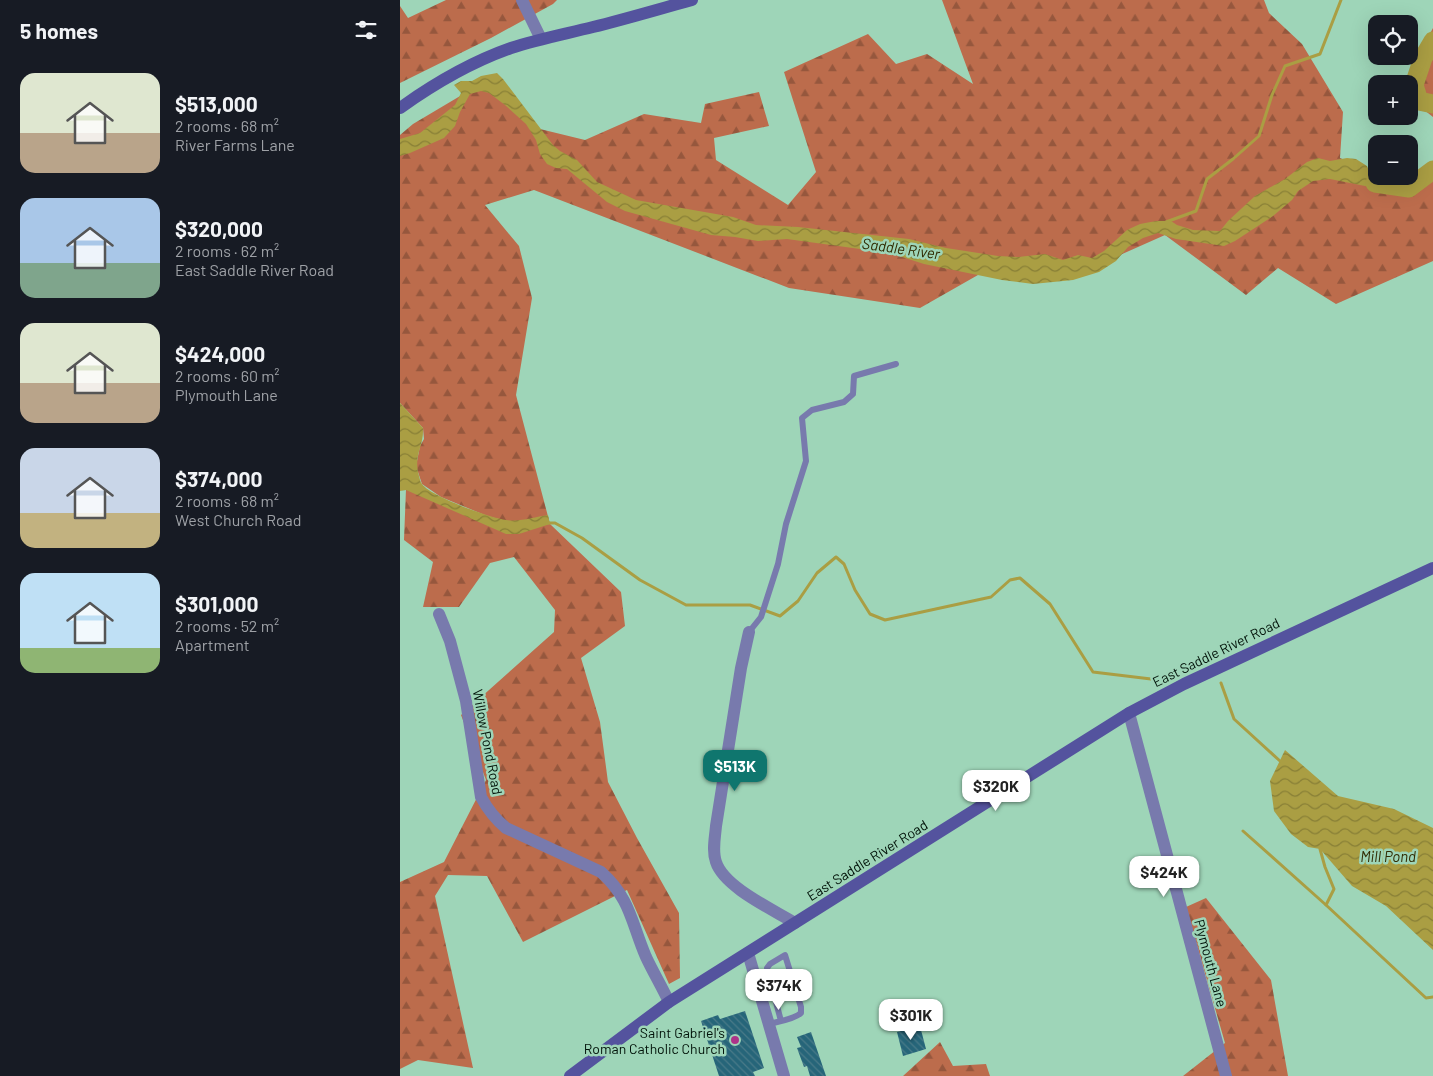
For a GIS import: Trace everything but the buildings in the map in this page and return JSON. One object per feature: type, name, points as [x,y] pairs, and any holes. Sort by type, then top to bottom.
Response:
[{"type":"street","points":[[522,0],[541,39]]},
{"type":"street","points":[[400,108],[447,77],[510,48],[692,0]]},
{"type":"street","name":"East Saddle River Road","points":[[570,1076],[669,1002],[1129,713],[1208,672],[1433,568]]},
{"type":"street","name":"Willow Pond Road","points":[[439,614],[450,641],[466,701],[481,797],[487,809],[496,820],[511,832],[601,872],[611,881],[622,895],[628,907],[646,958],[669,1002]]},
{"type":"street","points":[[749,632],[741,668],[716,826],[715,860],[720,872],[730,883],[795,923]]},
{"type":"street","name":"Plymouth Lane","points":[[1129,713],[1226,1076]]},
{"type":"street","points":[[748,953],[767,995],[775,1022],[784,1076]]},
{"type":"lane","points":[[749,632],[761,617],[778,564],[786,524],[806,461],[802,418],[812,410],[844,402],[853,394],[854,376],[896,364]]},
{"type":"lane","points":[[767,995],[767,968],[785,955],[802,1007],[801,1013],[798,1016],[775,1022]]},
{"type":"green space","points":[[446,0],[557,0],[491,38],[400,83],[400,6],[408,18]]},
{"type":"green space","points":[[942,0],[1264,0],[1269,13],[1302,44],[1343,112],[1340,158],[1368,170],[1368,185],[1418,185],[1418,174],[1433,162],[1433,261],[1336,304],[1278,268],[1246,295],[1165,235],[1093,267],[985,271],[920,308],[789,288],[534,190],[485,205],[519,246],[532,298],[516,395],[550,524],[621,592],[625,626],[581,658],[600,722],[608,782],[679,913],[680,978],[669,984],[627,890],[523,942],[487,876],[448,875],[435,896],[473,1068],[418,1060],[400,1069],[400,882],[444,862],[486,780],[461,715],[554,632],[555,610],[514,557],[490,563],[459,607],[423,607],[433,562],[404,540],[406,489],[495,528],[506,521],[487,516],[441,497],[422,484],[416,466],[420,446],[424,439],[423,428],[400,403],[400,135],[413,124],[482,83],[540,129],[585,140],[644,114],[701,123],[705,104],[759,92],[769,126],[714,138],[716,160],[788,205],[816,172],[784,72],[868,34],[896,64],[927,54],[973,84]]},
{"type":"green space","points":[[1433,28],[1433,117],[1418,105],[1418,75],[1408,75],[1413,65],[1418,65],[1418,56]]},
{"type":"green space","points":[[1206,898],[1271,980],[1288,1076],[1183,1076],[1225,1043],[1186,907]]},
{"type":"green space","points":[[940,1042],[953,1066],[986,1064],[990,1076],[903,1076]]},
{"type":"water","points":[[497,73],[553,145],[577,160],[597,182],[636,200],[733,217],[756,225],[798,227],[909,239],[946,248],[998,256],[1018,257],[1045,254],[1063,260],[1078,255],[1092,258],[1104,251],[1127,230],[1140,224],[1156,221],[1171,221],[1193,230],[1220,231],[1255,196],[1285,179],[1307,162],[1318,158],[1330,161],[1347,158],[1356,159],[1367,166],[1368,185],[1399,185],[1400,190],[1380,189],[1330,179],[1313,181],[1298,191],[1292,200],[1273,216],[1224,246],[1176,239],[1158,233],[1143,238],[1128,247],[1116,261],[1099,272],[1073,280],[1033,284],[1002,280],[924,264],[896,255],[860,249],[787,239],[758,241],[711,235],[625,211],[607,202],[567,169],[556,168],[547,164],[540,154],[536,140],[526,124],[489,93],[481,91],[470,94],[455,126],[444,138],[400,156],[400,139],[420,133],[455,105],[461,93],[454,85],[461,81],[472,81],[481,76]]},
{"type":"water","points":[[400,403],[423,428],[417,468],[421,482],[427,489],[461,506],[498,518],[517,520],[548,515],[550,524],[519,534],[506,534],[406,490],[400,491]]},
{"type":"water","name":"Mill Pond","points":[[1285,750],[1338,796],[1394,809],[1433,828],[1433,950],[1386,906],[1352,886],[1320,849],[1308,847],[1291,834],[1274,811],[1270,781]]},
{"type":"waterway","points":[[1166,222],[1196,211],[1207,179],[1259,136],[1272,95],[1285,66],[1320,54],[1341,0]]},
{"type":"waterway","name":"Saddle River","points":[[1433,41],[1423,58],[1414,85],[1419,101],[1433,104]]},
{"type":"waterway","name":"Saddle River","points":[[1418,181],[1433,170]]},
{"type":"waterway","name":"Saddle River","points":[[1389,185],[1409,188],[1413,185]]},
{"type":"waterway","points":[[547,523],[555,523],[582,538],[640,580],[686,605],[750,605],[780,616],[798,601],[817,573],[836,557],[844,564],[855,590],[870,614],[885,620],[991,597],[1010,580],[1020,578],[1050,604],[1093,672],[1151,679]]},
{"type":"waterway","points":[[1221,683],[1234,719],[1280,761]]},
{"type":"waterway","points":[[1243,831],[1326,905]]},
{"type":"waterway","points":[[1320,849],[1334,889],[1326,905],[1426,998],[1433,997]]},
{"type":"place","name":"Saint Gabriel's Roman Catholic Church","points":[[735,1040]]}]
